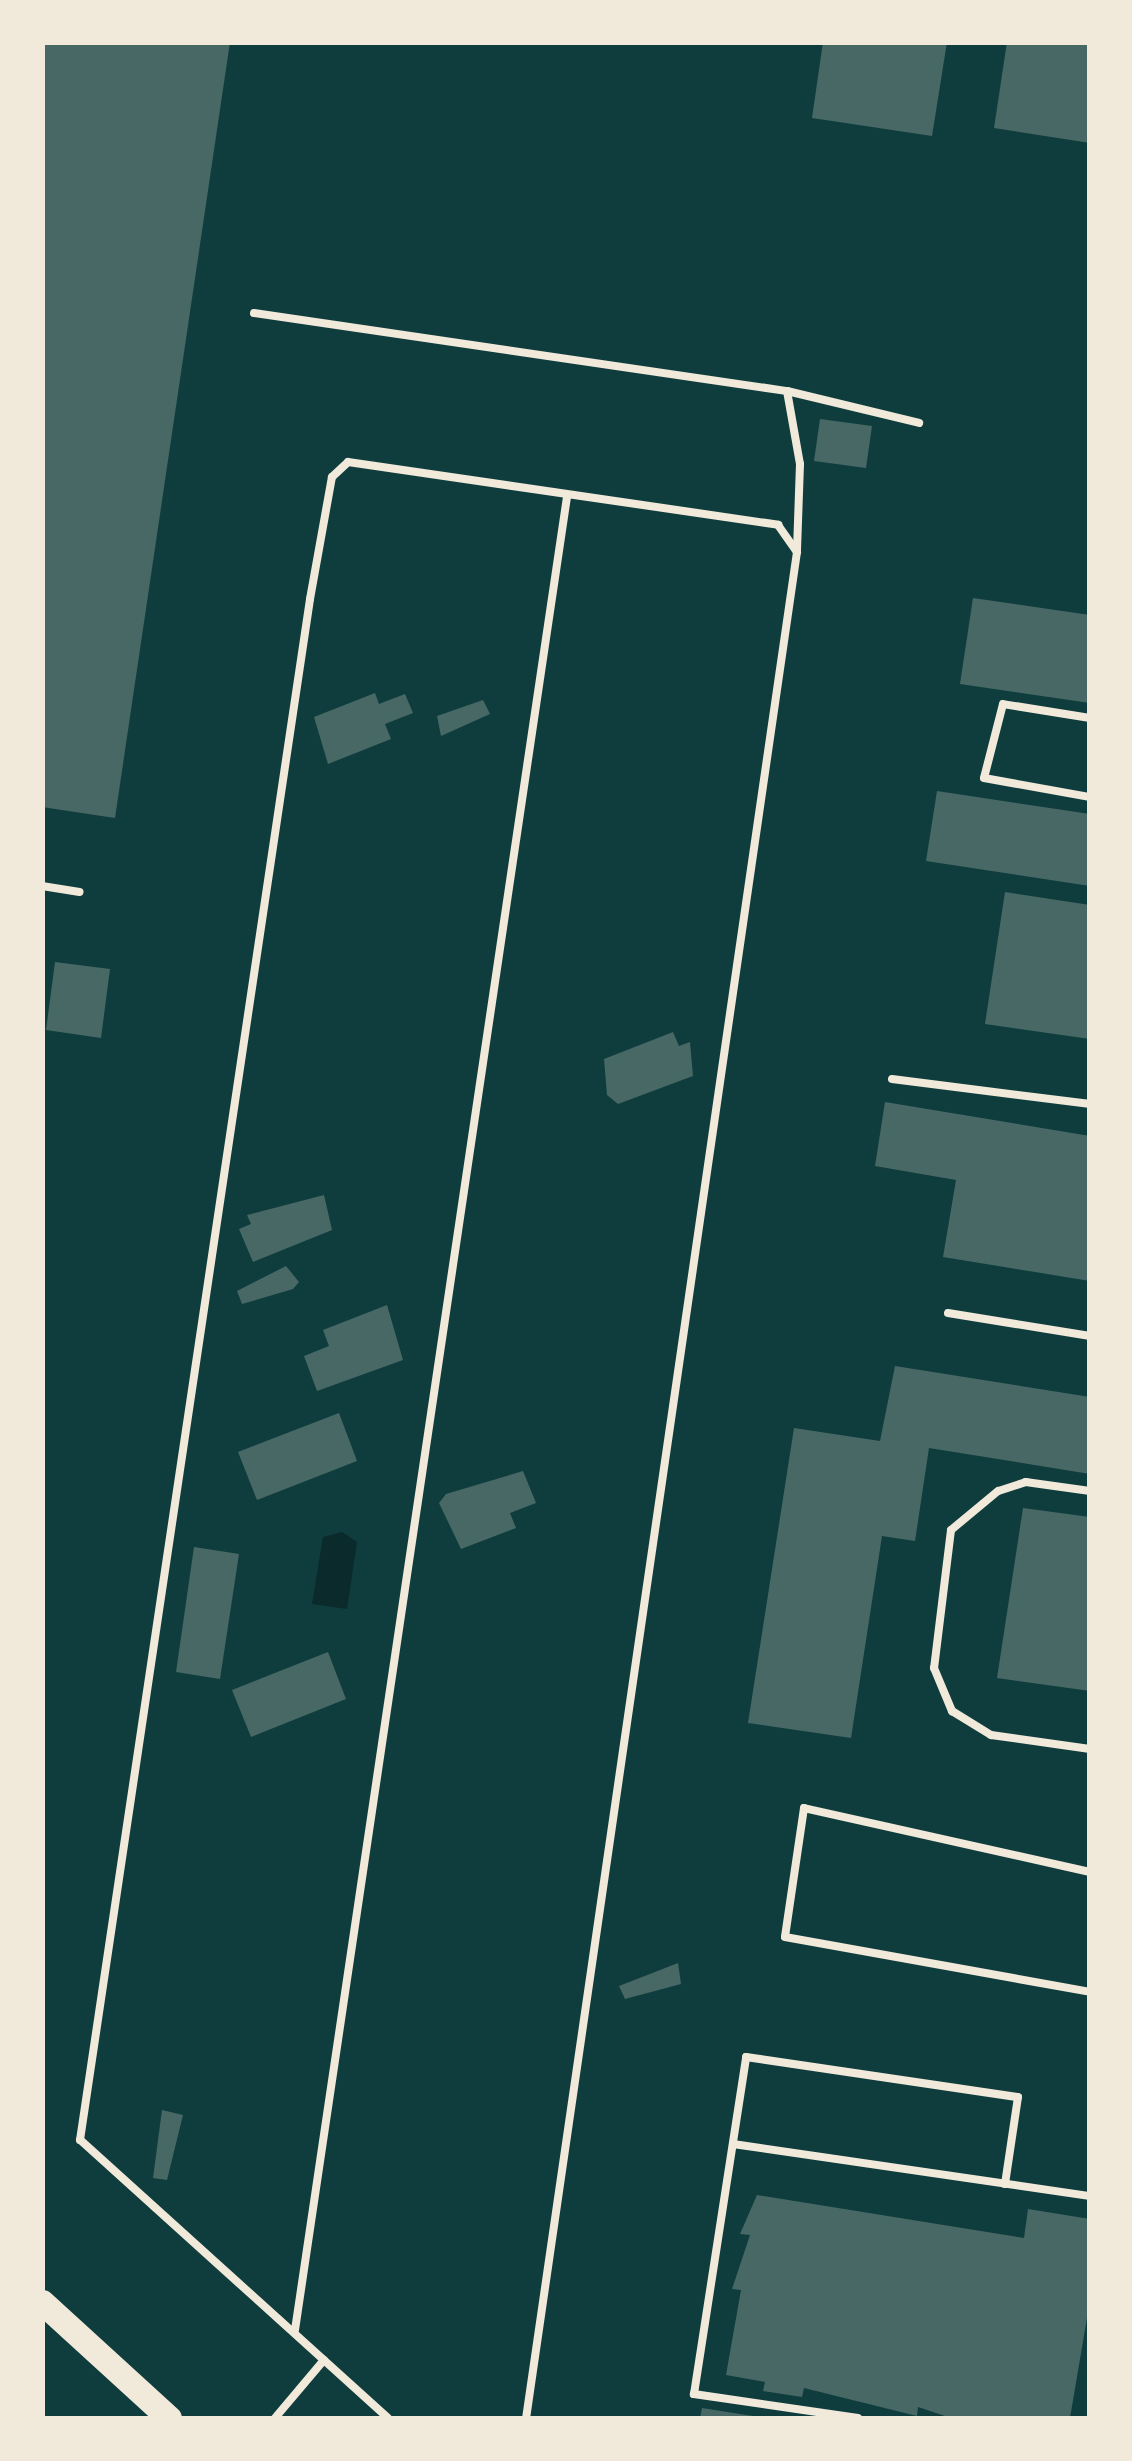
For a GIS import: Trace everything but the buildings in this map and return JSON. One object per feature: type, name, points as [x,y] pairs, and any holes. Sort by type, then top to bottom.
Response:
[{"type":"main road","points":[[42,2302],[169,2418]]},
{"type":"lane","points":[[254,313],[787,391],[919,423]]},
{"type":"lane","points":[[526,2418],[798,552],[800,464],[787,391]]},
{"type":"lane","points":[[388,2418],[295,2330],[80,2140],[256,946],[332,477],[348,462],[367,463],[778,525],[798,552]]},
{"type":"lane","points":[[295,2330],[567,496]]},
{"type":"lane","points":[[1090,718],[1003,704],[984,778],[1090,798]]},
{"type":"lane","points":[[42,886],[80,892]]},
{"type":"lane","points":[[892,1079],[1090,1104]]},
{"type":"lane","points":[[948,1313],[1090,1336]]},
{"type":"lane","points":[[1090,1491],[1026,1482],[998,1491],[951,1530],[934,1668],[952,1711],[991,1735],[1090,1749]]},
{"type":"lane","points":[[1090,1872],[804,1808],[785,1937],[1090,1992]]},
{"type":"lane","points":[[858,2418],[694,2394],[746,2057],[1018,2097],[1005,2184]]},
{"type":"lane","points":[[733,2144],[1090,2196]]},
{"type":"lane","points":[[275,2418],[324,2360]]},
{"type":"water","points":[[342,1532],[357,1542],[347,1609],[312,1604],[323,1537]]}]
